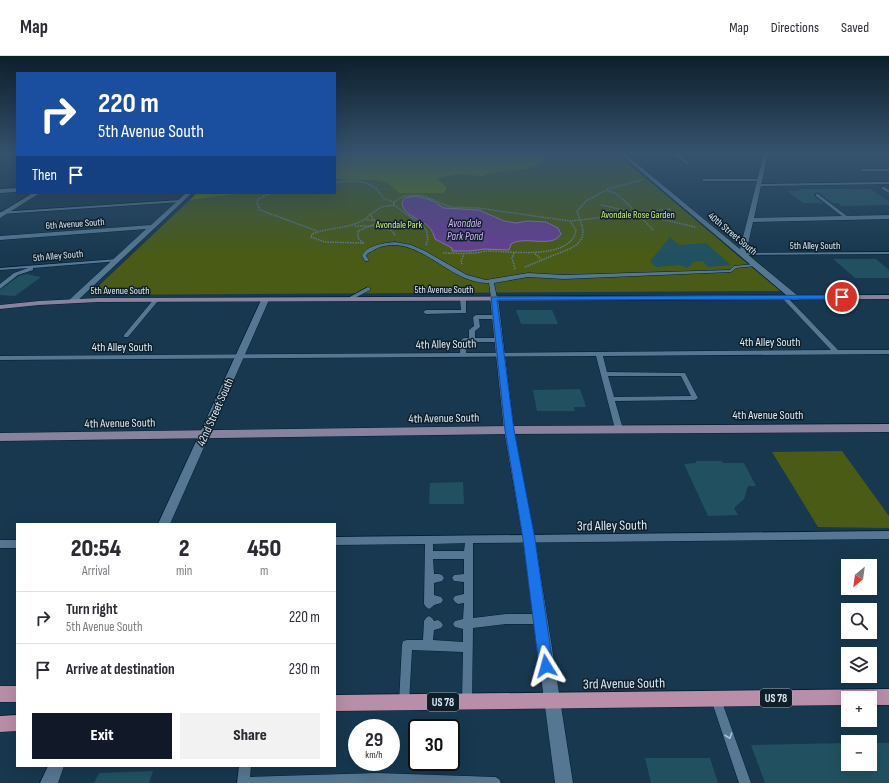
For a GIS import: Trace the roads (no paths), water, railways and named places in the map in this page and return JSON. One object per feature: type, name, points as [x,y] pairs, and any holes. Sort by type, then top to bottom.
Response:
[{"type":"main road","points":[[0,694],[16,694]]},
{"type":"main road","name":"3rd Avenue South","points":[[336,703],[889,697]]},
{"type":"main road","points":[[0,724],[16,723]]},
{"type":"street","name":"40th Street South","points":[[662,187],[795,298]]},
{"type":"street","points":[[742,254],[758,187]]},
{"type":"street","points":[[0,191],[16,190]]},
{"type":"street","points":[[1,214],[35,194]]},
{"type":"street","points":[[72,301],[188,194]]},
{"type":"street","points":[[750,220],[889,217]]},
{"type":"street","name":"6th Avenue South","points":[[0,238],[151,227]]},
{"type":"street","name":"5th Avenue South","points":[[0,307],[72,301],[156,300],[889,297]]},
{"type":"street","points":[[494,298],[509,430],[529,539],[564,783]]},
{"type":"street","name":"42nd Street South","points":[[164,523],[265,300]]},
{"type":"street","name":"4th Avenue South","points":[[0,437],[509,430],[889,428]]},
{"type":"street","points":[[48,783],[56,767]]},
{"type":"lane","points":[[883,188],[889,192]]},
{"type":"lane","points":[[817,195],[847,218]]},
{"type":"lane","points":[[1,214],[180,201]]},
{"type":"lane","points":[[367,260],[364,256],[365,253],[373,247],[398,242],[408,244],[449,268],[472,279],[491,282],[527,275],[564,277],[731,271],[734,267],[755,265]]},
{"type":"lane","name":"5th Alley South","points":[[742,254],[889,253]]},
{"type":"lane","name":"5th Alley South","points":[[0,269],[117,260]]},
{"type":"lane","points":[[0,286],[16,274],[36,266]]},
{"type":"lane","points":[[10,268],[16,274]]},
{"type":"lane","points":[[442,271],[449,268]]},
{"type":"lane","points":[[491,282],[494,298]]},
{"type":"lane","points":[[349,299],[368,288]]},
{"type":"lane","points":[[785,298],[836,352]]},
{"type":"lane","points":[[463,299],[464,312]]},
{"type":"lane","points":[[126,336],[156,300]]},
{"type":"lane","points":[[426,312],[464,312],[476,317],[496,317]]},
{"type":"lane","points":[[472,340],[472,330],[477,327],[476,317]]},
{"type":"lane","points":[[463,355],[464,340],[498,340]]},
{"type":"lane","name":"4th Alley South","points":[[2,358],[889,352]]},
{"type":"lane","points":[[599,354],[619,429]]},
{"type":"lane","points":[[605,374],[682,374],[695,398],[611,399]]},
{"type":"lane","name":"3rd Alley South","points":[[336,541],[889,535]]},
{"type":"lane","points":[[429,540],[429,579],[432,602]]},
{"type":"lane","points":[[467,702],[468,647],[463,624],[468,598],[469,540]]},
{"type":"lane","points":[[0,544],[16,544]]},
{"type":"lane","points":[[429,555],[469,555]]},
{"type":"lane","points":[[429,579],[439,578]]},
{"type":"lane","points":[[457,578],[469,578]]},
{"type":"lane","points":[[458,599],[468,598]]},
{"type":"lane","points":[[463,624],[506,619],[540,619]]},
{"type":"lane","points":[[428,645],[432,624]]},
{"type":"lane","points":[[404,702],[407,645],[468,647]]},
{"type":"lane","points":[[716,699],[745,783]]},
{"type":"lane","points":[[245,767],[243,783],[377,781],[495,783]]},
{"type":"water","name":"Avondale Park Pond","points":[[416,196],[431,200],[444,208],[479,210],[504,221],[516,223],[528,221],[546,222],[558,228],[561,234],[551,241],[517,242],[511,244],[509,250],[484,249],[452,251],[452,248],[435,239],[431,230],[426,224],[405,211],[402,202],[405,198]]},
{"type":"park label","name":"Avondale Rose Garden","points":[[638,214]]},
{"type":"park label","name":"Avondale Park","points":[[399,224]]}]
